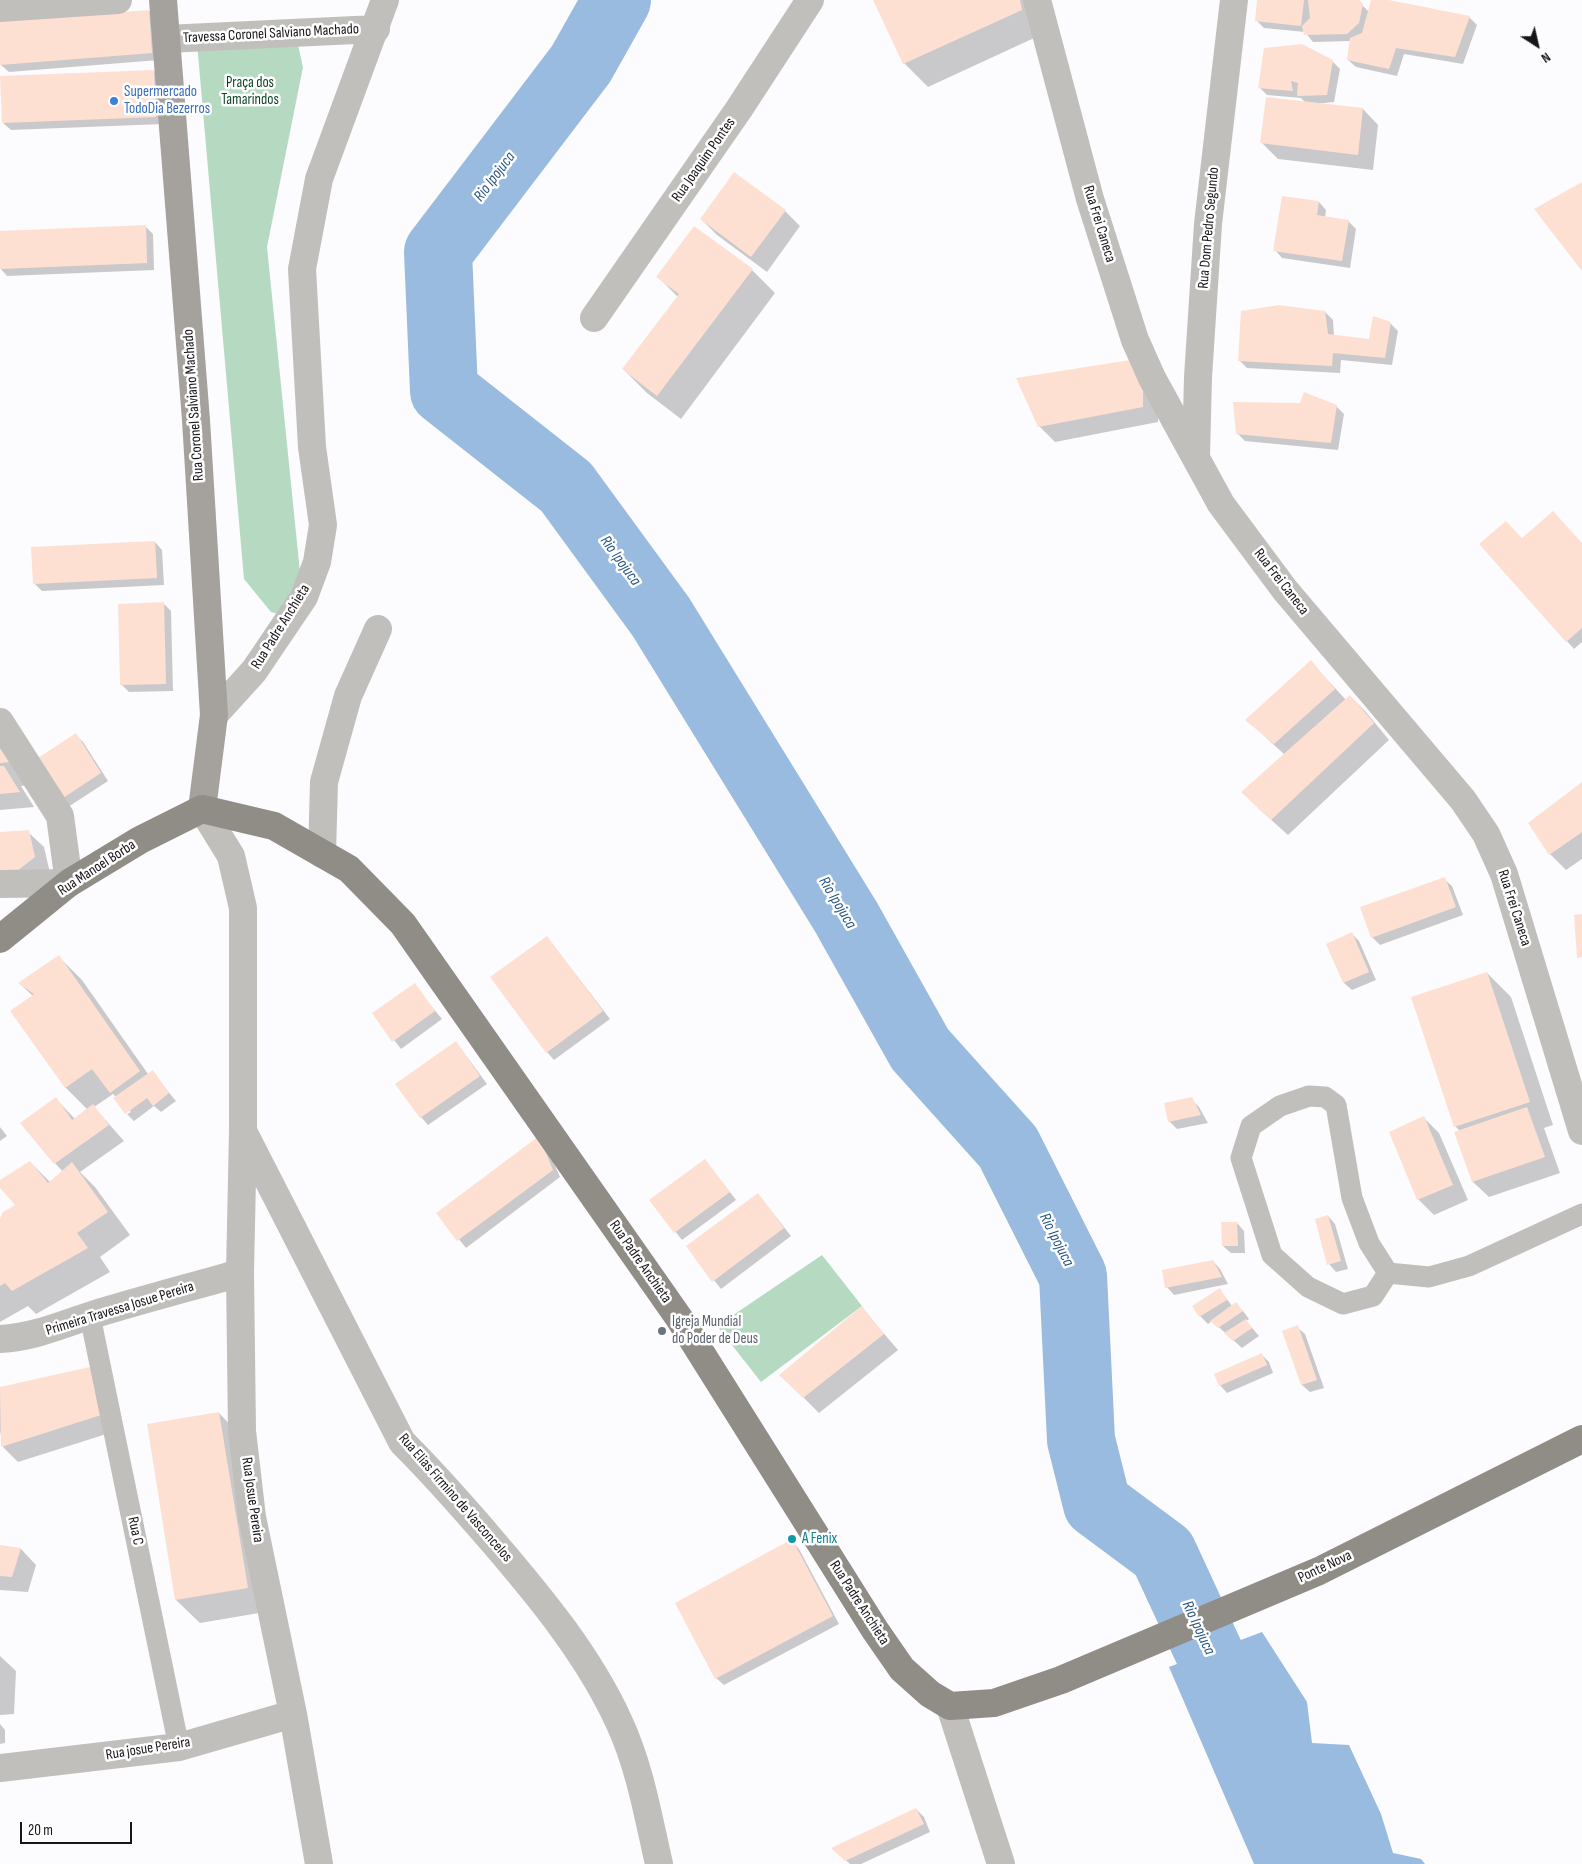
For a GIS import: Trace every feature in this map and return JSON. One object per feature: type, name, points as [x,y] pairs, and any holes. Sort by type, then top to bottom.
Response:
[{"type":"main road","name":"Rua Coronel Salviano Machado","points":[[163,0],[196,420],[214,716],[202,809]]},
{"type":"main road","name":"Rua Padre Anchieta","points":[[202,809],[274,826],[349,868],[403,924],[679,1318],[870,1622],[902,1669],[930,1694],[950,1706]]},
{"type":"main road","name":"Rua Manoel Borba","points":[[0,939],[70,883],[140,840],[202,809]]},
{"type":"main road","name":"Ponte Nova","points":[[950,1706],[994,1703],[1061,1680],[1319,1571],[1582,1439]]},
{"type":"street","points":[[0,8],[118,0]]},
{"type":"street","points":[[376,29],[385,0]]},
{"type":"street","name":"Rua Joaquim Pontes","points":[[594,318],[733,117],[810,0]]},
{"type":"street","name":"Rua Frei Caneca","points":[[1037,0],[1090,199],[1135,340],[1152,378],[1221,504],[1285,590],[1463,800],[1486,834],[1504,874],[1582,1130]]},
{"type":"street","name":"Rua Dom Pedro Segundo","points":[[1196,456],[1198,377],[1208,224],[1234,0]]},
{"type":"street","name":"Travessa Coronel Salviano Machado","points":[[166,39],[376,29]]},
{"type":"street","name":"Rua Padre Anchieta","points":[[214,716],[254,671],[304,596],[317,562],[323,525],[312,447],[302,269],[319,179],[376,29]]},
{"type":"street","points":[[322,854],[324,782],[348,696],[378,630]]},
{"type":"street","points":[[0,722],[60,816],[70,883],[0,884]]},
{"type":"street","name":"Rua Josue Pereira","points":[[202,809],[230,856],[243,908],[243,1131],[240,1273],[242,1431],[252,1516],[292,1714],[319,1864]]},
{"type":"street","name":"Rua Elias Firmino de Vasconcelos","points":[[243,1131],[402,1442],[437,1477],[533,1588],[587,1663],[619,1722],[641,1781],[659,1864]]},
{"type":"street","name":"Primeira Travessa Josue Pereira","points":[[0,1339],[19,1338],[51,1331],[90,1316],[240,1273]]},
{"type":"street","points":[[950,1706],[1001,1864]]},
{"type":"street","name":"Rua josue Pereira","points":[[0,1768],[179,1747],[292,1714]]},
{"type":"lane","points":[[1309,1096],[1325,1097],[1336,1105],[1352,1198],[1369,1244],[1388,1273],[1373,1296],[1343,1304],[1308,1286],[1272,1255],[1241,1158],[1251,1126],[1280,1106],[1309,1096]]},
{"type":"lane","points":[[1388,1273],[1429,1277],[1469,1266],[1582,1214]]},
{"type":"lane","name":"Rua C","points":[[90,1316],[179,1747]]},
{"type":"green space","name":"Praça dos Tamarindos","points":[[197,43],[298,45],[303,67],[267,247],[302,592],[289,617],[271,612],[244,579]]},
{"type":"green space","points":[[822,1255],[862,1306],[761,1382],[717,1326]]},
{"type":"water","points":[[1262,1632],[1307,1702],[1312,1743],[1349,1745],[1381,1814],[1393,1853],[1421,1859],[1425,1864],[1254,1864],[1169,1667]]},
{"type":"building","points":[[873,0],[1020,0],[1022,10],[903,64]]},
{"type":"building","points":[[1257,0],[1304,0],[1301,26],[1255,21]]},
{"type":"building","points":[[1308,0],[1359,0],[1363,4],[1359,23],[1347,34],[1304,35],[1302,26],[1310,18]]},
{"type":"building","points":[[1371,0],[1389,0],[1470,16],[1455,57],[1396,48],[1389,69],[1347,60],[1350,38],[1362,33]]},
{"type":"building","points":[[149,10],[152,53],[0,65],[0,21]]},
{"type":"building","points":[[1302,44],[1333,60],[1327,95],[1297,96],[1298,83],[1291,81],[1293,91],[1258,88],[1264,48]]},
{"type":"building","points":[[154,70],[156,117],[2,123],[0,76]]},
{"type":"building","points":[[1266,97],[1363,108],[1358,155],[1260,143]]},
{"type":"building","points":[[734,172],[786,210],[751,257],[700,219]]},
{"type":"building","points":[[1582,182],[1582,271],[1534,209]]},
{"type":"building","points":[[1282,196],[1319,201],[1317,215],[1349,220],[1342,261],[1273,251]]},
{"type":"building","points":[[146,225],[147,263],[0,269],[0,231]]},
{"type":"building","points":[[694,226],[753,269],[657,396],[622,369],[679,294],[656,277]]},
{"type":"building","points":[[1279,305],[1325,311],[1328,334],[1369,339],[1373,316],[1391,322],[1385,358],[1333,353],[1332,366],[1238,361],[1241,311]]},
{"type":"building","points":[[1143,358],[1143,407],[1038,427],[1016,378]]},
{"type":"building","points":[[1304,392],[1337,405],[1331,443],[1236,434],[1233,402],[1300,403]]},
{"type":"building","points":[[1553,511],[1582,543],[1582,628],[1566,642],[1479,544],[1506,521],[1522,538]]},
{"type":"building","points":[[155,541],[157,578],[33,584],[31,547]]},
{"type":"building","points":[[164,602],[166,684],[120,685],[118,604]]},
{"type":"building","points":[[1311,660],[1335,689],[1274,744],[1245,720]]},
{"type":"building","points":[[1350,695],[1374,723],[1271,820],[1241,792]]},
{"type":"building","points":[[76,733],[101,773],[60,800],[35,760]]},
{"type":"building","points":[[0,748],[10,762],[0,763]]},
{"type":"building","points":[[0,766],[4,766],[20,792],[0,794]]},
{"type":"building","points":[[1582,782],[1582,832],[1549,855],[1528,823]]},
{"type":"building","points":[[29,830],[35,857],[17,871],[0,872],[0,832]]},
{"type":"building","points":[[1445,877],[1456,907],[1371,938],[1360,907]]},
{"type":"building","points":[[1582,914],[1582,957],[1577,958],[1574,915]]},
{"type":"building","points":[[1352,932],[1369,972],[1343,983],[1326,944]]},
{"type":"building","points":[[547,936],[603,1011],[546,1053],[490,977]]},
{"type":"building","points":[[59,955],[140,1071],[110,1093],[92,1069],[65,1088],[10,1011],[34,994],[18,983]]},
{"type":"building","points":[[1487,972],[1530,1102],[1454,1127],[1411,997]]},
{"type":"building","points":[[415,983],[435,1011],[392,1042],[372,1013]]},
{"type":"building","points":[[456,1041],[480,1076],[420,1118],[395,1084]]},
{"type":"building","points":[[153,1070],[169,1093],[153,1106],[147,1098],[125,1114],[113,1098]]},
{"type":"building","points":[[56,1097],[72,1120],[93,1104],[109,1125],[54,1164],[20,1123]]},
{"type":"building","points":[[1192,1097],[1201,1115],[1168,1122],[1164,1103]]},
{"type":"building","points":[[1527,1107],[1545,1157],[1472,1182],[1454,1132]]},
{"type":"building","points":[[1424,1116],[1453,1185],[1417,1200],[1389,1132]]},
{"type":"building","points":[[539,1136],[553,1170],[457,1241],[436,1213]]},
{"type":"building","points":[[705,1159],[730,1192],[674,1233],[649,1200]]},
{"type":"building","points":[[30,1161],[48,1183],[72,1162],[108,1212],[77,1233],[88,1248],[12,1291],[5,1283],[0,1286],[0,1219],[3,1212],[15,1205],[0,1188],[0,1180]]},
{"type":"building","points":[[758,1193],[784,1228],[712,1282],[686,1246]]},
{"type":"building","points":[[1328,1215],[1341,1261],[1327,1265],[1315,1219]]},
{"type":"building","points":[[1221,1222],[1237,1222],[1238,1246],[1222,1246]]},
{"type":"building","points":[[1213,1260],[1222,1277],[1165,1288],[1162,1270]]},
{"type":"building","points":[[1220,1288],[1227,1300],[1199,1317],[1192,1306]]},
{"type":"building","points":[[1236,1302],[1243,1311],[1218,1328],[1210,1321]]},
{"type":"building","points":[[862,1306],[884,1334],[803,1398],[779,1375]]},
{"type":"building","points":[[1246,1319],[1252,1328],[1233,1341],[1224,1333]]},
{"type":"building","points":[[1298,1325],[1317,1380],[1301,1385],[1282,1331]]},
{"type":"building","points":[[1262,1353],[1267,1365],[1219,1386],[1214,1374]]},
{"type":"building","points":[[94,1366],[101,1415],[1,1447],[0,1387]]},
{"type":"building","points":[[219,1412],[248,1588],[175,1600],[147,1424]]},
{"type":"building","points":[[792,1539],[833,1616],[715,1679],[675,1603]]},
{"type":"building","points":[[0,1545],[21,1548],[12,1577],[0,1576]]},
{"type":"building","points":[[916,1808],[924,1824],[845,1861],[831,1848]]},
{"type":"waterway","name":"Rio Ipojuca","points":[[617,0],[581,64],[438,252],[444,391],[566,487],[661,617],[846,917],[920,1049],[1008,1147],[1073,1276],[1081,1440],[1097,1504],[1163,1553],[1307,1864]]},
{"type":"place","name":"Supermercado TodoDia Bezerros","points":[[114,101]]},
{"type":"place","name":"Igreja Mundial do Poder de Deus","points":[[662,1331]]},
{"type":"place","name":"A Fenix","points":[[792,1539]]}]
